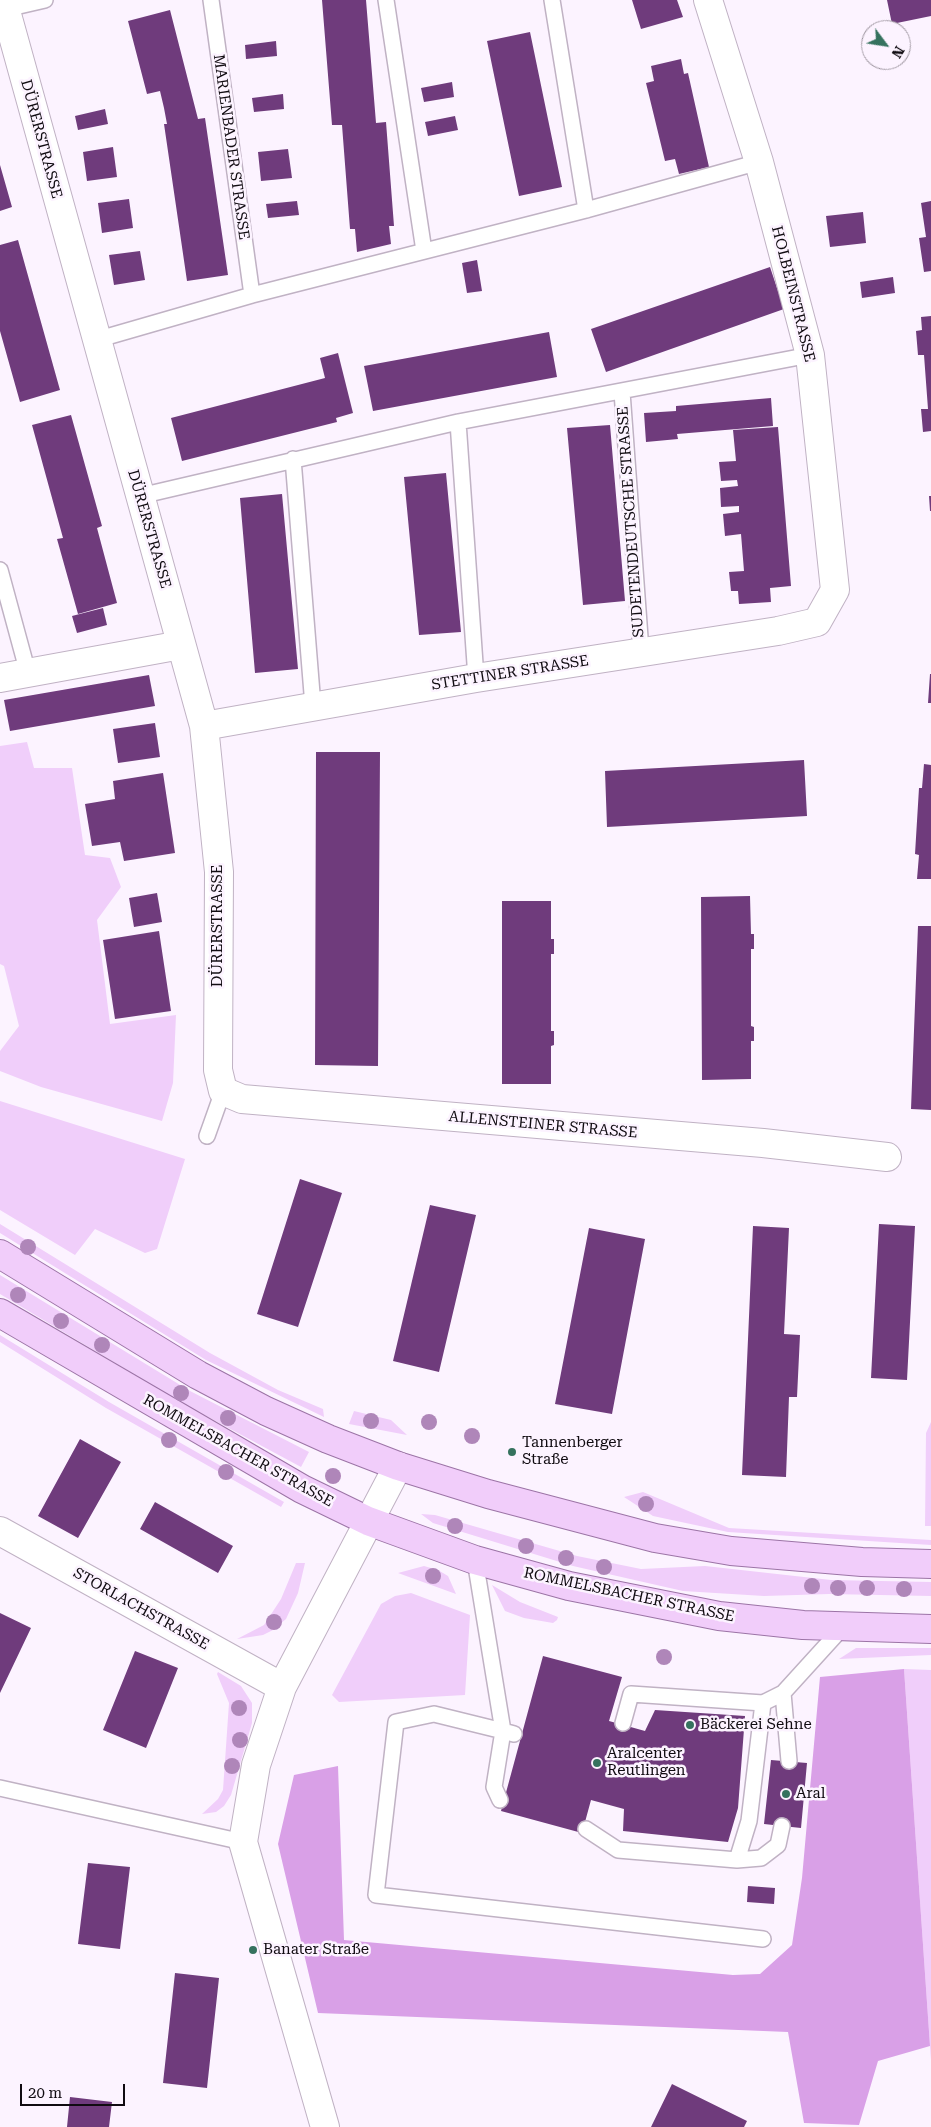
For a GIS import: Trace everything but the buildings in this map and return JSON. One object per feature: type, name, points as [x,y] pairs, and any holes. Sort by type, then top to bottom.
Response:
[{"type":"main road","points":[[0,1254],[198,1375],[328,1439],[398,1466],[488,1494],[655,1538],[730,1550],[862,1562],[931,1564]]},
{"type":"main road","name":"ROMMELSBACHER STRASSE","points":[[0,1314],[284,1480],[368,1521],[474,1560],[570,1586],[719,1616],[843,1627],[931,1629]]},
{"type":"street","name":"HOLBEINSTRASSE","points":[[708,0],[758,162],[810,355],[835,590],[817,622]]},
{"type":"street","name":"DÜRERSTRASSE","points":[[5,5],[204,726],[219,872],[220,1080]]},
{"type":"street","name":"STETTINER STRASSE","points":[[204,726],[476,678],[778,631],[817,622]]},
{"type":"street","points":[[0,678],[181,645]]},
{"type":"street","name":"ALLENSTEINER STRASSE","points":[[220,1080],[242,1099],[763,1143],[887,1158]]},
{"type":"street","points":[[325,2127],[243,1842],[256,1766],[282,1687],[398,1466]]},
{"type":"street","name":"STORLACHSTRASSE","points":[[0,1531],[282,1687]]},
{"type":"lane","points":[[5,5],[45,0]]},
{"type":"lane","name":"MARIENBADER STRASSE","points":[[211,0],[252,295]]},
{"type":"lane","points":[[386,0],[424,251]]},
{"type":"lane","points":[[552,0],[586,210]]},
{"type":"lane","points":[[96,340],[252,295],[586,210],[758,162]]},
{"type":"lane","name":"SUDETENDEUTSCHE STRASSE","points":[[140,496],[458,422],[810,355]]},
{"type":"lane","name":"SUDETENDEUTSCHE STRASSE","points":[[622,392],[641,651]]},
{"type":"lane","points":[[458,422],[476,678]]},
{"type":"lane","points":[[293,460],[313,706]]},
{"type":"lane","points":[[0,570],[28,673]]},
{"type":"lane","points":[[207,1136],[220,1080]]},
{"type":"lane","points":[[474,1560],[509,1732],[494,1787],[500,1800]]},
{"type":"lane","points":[[623,1723],[631,1694],[762,1704],[783,1693],[843,1627]]},
{"type":"lane","points":[[783,1693],[789,1762]]},
{"type":"lane","points":[[737,1860],[749,1822],[762,1704]]},
{"type":"lane","points":[[509,1732],[434,1714],[396,1722],[376,1895],[763,1940]]},
{"type":"lane","points":[[0,1788],[243,1842]]},
{"type":"lane","points":[[586,1828],[618,1850],[737,1860],[761,1858],[778,1845],[782,1826]]},
{"type":"shaded area","points":[[27,742],[34,768],[72,768],[85,855],[110,858],[121,887],[97,920],[110,1024],[176,1015],[173,1083],[162,1121],[41,1087],[0,1071],[0,1051],[19,1026],[4,966],[0,964],[0,746]]},
{"type":"shaded area","points":[[0,1101],[185,1159],[157,1249],[145,1253],[95,1229],[75,1255],[0,1210]]},
{"type":"shaded area","points":[[0,1224],[210,1353],[278,1390],[323,1409],[324,1417],[206,1360],[0,1233]]},
{"type":"shaded area","points":[[0,1275],[190,1391],[309,1452],[301,1467],[182,1403],[0,1294]]},
{"type":"shaded area","points":[[0,1335],[109,1402],[284,1502],[281,1507],[106,1408],[0,1342]]},
{"type":"shaded area","points":[[354,1411],[391,1420],[407,1435],[349,1424]]},
{"type":"shaded area","points":[[931,1422],[931,1526],[925,1526],[926,1433]]},
{"type":"shaded area","points":[[643,1492],[729,1528],[931,1540],[931,1545],[728,1532],[653,1516],[624,1497]]},
{"type":"shaded area","points":[[421,1514],[435,1515],[577,1556],[641,1569],[705,1566],[831,1580],[931,1582],[931,1596],[829,1594],[764,1596],[683,1591],[573,1566],[433,1523]]},
{"type":"shaded area","points":[[296,1563],[305,1563],[298,1593],[286,1619],[273,1630],[263,1635],[237,1639],[264,1625],[281,1599]]},
{"type":"shaded area","points":[[424,1566],[438,1570],[448,1576],[456,1594],[398,1573]]},
{"type":"shaded area","points":[[492,1585],[520,1602],[558,1617],[557,1620],[553,1623],[524,1618],[505,1611]]},
{"type":"shaded area","points":[[411,1593],[470,1615],[465,1695],[339,1702],[332,1695],[381,1604],[395,1596]]},
{"type":"shaded area","points":[[856,1648],[931,1648],[931,1655],[839,1659]]},
{"type":"shaded area","points":[[904,1669],[931,1670],[931,2060],[930,2046]]},
{"type":"shaded area","points":[[904,1669],[930,2046],[878,2061],[859,2125],[804,2123],[788,2032],[318,2013],[278,1844],[294,1775],[338,1766],[344,1940],[733,1975],[760,1974],[792,1945],[802,1878],[820,1677]]},
{"type":"shaded area","points":[[218,1672],[241,1686],[252,1703],[252,1723],[231,1795],[224,1806],[216,1812],[202,1814],[218,1799],[223,1790],[229,1703],[217,1674]]},
{"type":"place","name":"Tannenberger Straße","points":[[512,1452]]},
{"type":"place","name":"Bäckerei Sehne","points":[[690,1725]]},
{"type":"place","name":"Aralcenter Reutlingen","points":[[597,1763]]},
{"type":"place","name":"Aral","points":[[786,1794]]},
{"type":"place","name":"Banater Straße","points":[[253,1950]]}]
